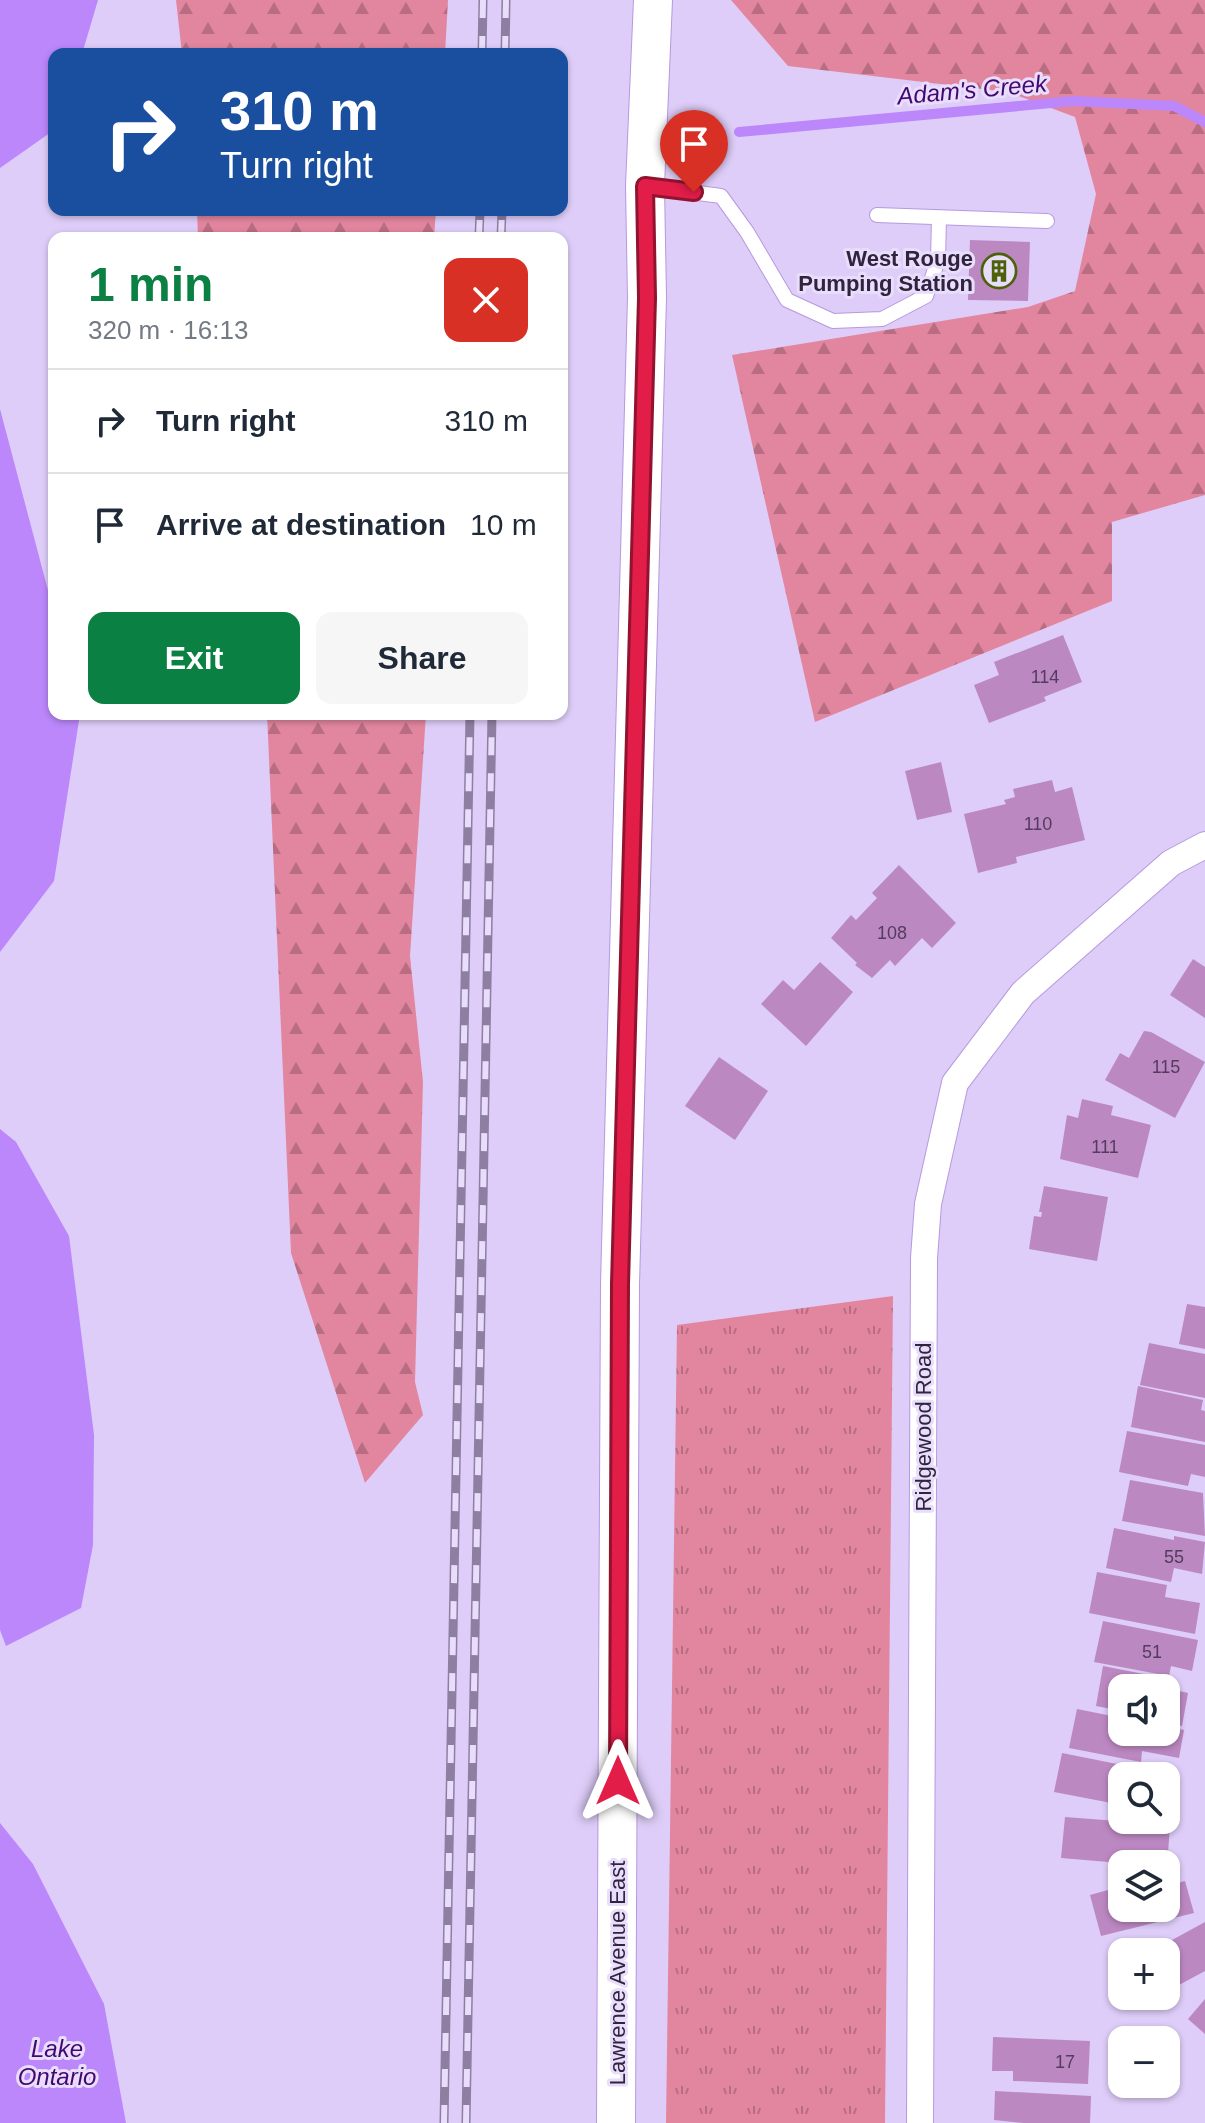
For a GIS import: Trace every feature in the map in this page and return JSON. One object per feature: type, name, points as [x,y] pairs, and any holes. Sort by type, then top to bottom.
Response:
[{"type":"street","name":"Lawrence Avenue East","points":[[616,2123],[620,1284],[647,298],[645,186],[653,0]]},
{"type":"street","name":"Ridgewood Road","points":[[920,2123],[924,1258],[928,1204],[955,1083],[1023,993],[1171,863],[1205,845]]},
{"type":"lane","points":[[645,186],[721,196],[747,232],[787,300],[833,321],[882,319],[926,296],[938,260],[939,218]]},
{"type":"lane","points":[[877,215],[1047,221]]},
{"type":"green space","points":[[176,0],[448,0],[445,48],[181,48]]},
{"type":"green space","points":[[731,0],[1205,0],[1205,495],[1112,522],[1112,601],[815,722],[732,355],[1028,307],[1075,291],[1096,194],[1075,117],[1008,92],[788,66]]},
{"type":"green space","points":[[197,216],[436,216],[434,232],[198,232]]},
{"type":"green space","points":[[267,720],[426,720],[410,956],[423,1082],[415,1382],[423,1415],[365,1483],[291,1253]]},
{"type":"green space","points":[[893,1296],[885,2123],[666,2123],[677,1325]]},
{"type":"water","points":[[0,0],[98,0],[84,48],[48,48],[48,134],[0,168]]},
{"type":"water","points":[[0,409],[48,590],[48,720],[79,720],[54,881],[0,952]]},
{"type":"water","points":[[0,1129],[16,1142],[69,1236],[94,1435],[93,1545],[81,1608],[6,1646],[0,1630]]},
{"type":"water","name":"Lake Ontario","points":[[0,1823],[33,1864],[104,2004],[126,2123],[0,2123]]},
{"type":"building","name":"West Rouge Pumping Station","points":[[970,240],[1030,242],[1028,301],[968,300]]},
{"type":"building","points":[[1063,635],[1082,682],[1044,697],[1046,701],[989,723],[974,685],[999,675],[994,662]]},
{"type":"building","points":[[941,762],[952,812],[917,820],[905,771]]},
{"type":"building","points":[[1052,780],[1055,792],[1072,787],[1085,840],[1016,857],[1017,863],[978,873],[964,814],[1006,804],[1004,800],[1015,797],[1013,789]]},
{"type":"building","points":[[899,865],[956,923],[932,948],[922,938],[895,966],[890,960],[872,978],[855,965],[857,963],[831,938],[851,915],[856,920],[877,898],[872,893]]},
{"type":"building","points":[[1193,959],[1205,967],[1205,1018],[1170,995]]},
{"type":"building","points":[[820,962],[853,992],[806,1046],[761,1004],[783,980],[794,990]]},
{"type":"building","points":[[1144,1031],[1205,1062],[1175,1118],[1105,1080],[1120,1053],[1129,1058]]},
{"type":"building","points":[[719,1057],[768,1091],[735,1140],[685,1106]]},
{"type":"building","points":[[1082,1099],[1113,1106],[1111,1115],[1151,1125],[1138,1178],[1060,1159],[1067,1115],[1078,1118]]},
{"type":"building","points":[[1044,1186],[1108,1197],[1097,1261],[1029,1249],[1034,1216],[1041,1217],[1042,1212],[1039,1212]]},
{"type":"building","points":[[1187,1304],[1205,1307],[1205,1349],[1179,1344]]},
{"type":"building","points":[[1149,1343],[1205,1354],[1205,1398],[1140,1385]]},
{"type":"building","points":[[1138,1386],[1203,1400],[1201,1410],[1205,1411],[1205,1442],[1131,1427]]},
{"type":"building","points":[[1127,1431],[1205,1445],[1205,1477],[1191,1474],[1188,1486],[1119,1472]]},
{"type":"building","points":[[1130,1480],[1203,1493],[1205,1536],[1122,1521]]},
{"type":"building","points":[[1114,1528],[1174,1540],[1174,1536],[1205,1542],[1202,1574],[1174,1568],[1171,1582],[1106,1568]]},
{"type":"building","points":[[1097,1572],[1167,1585],[1165,1597],[1200,1603],[1195,1634],[1089,1613]]},
{"type":"building","points":[[1103,1621],[1198,1640],[1192,1671],[1171,1666],[1169,1674],[1158,1674],[1094,1662]]},
{"type":"building","points":[[1103,1666],[1144,1674],[1108,1674],[1108,1708],[1096,1706]]},
{"type":"building","points":[[1180,1691],[1188,1693],[1180,1726]]},
{"type":"building","points":[[1077,1709],[1108,1715],[1108,1746],[1180,1746],[1180,1729],[1184,1730],[1179,1758],[1142,1751],[1141,1762],[1069,1748]]},
{"type":"building","points":[[1062,1753],[1108,1762],[1108,1802],[1054,1792]]},
{"type":"building","points":[[1065,1817],[1108,1820],[1108,1834],[1169,1834],[1168,1850],[1108,1850],[1108,1862],[1061,1858]]},
{"type":"building","points":[[1185,1881],[1194,1913],[1180,1916],[1180,1882]]},
{"type":"building","points":[[1108,1890],[1108,1922],[1158,1922],[1101,1936],[1090,1895]]},
{"type":"building","points":[[1205,1922],[1205,1971],[1180,1984],[1180,1938],[1176,1938]]},
{"type":"building","points":[[1205,1999],[1205,2034],[1188,2019]]},
{"type":"building","points":[[993,2037],[1090,2041],[1088,2084],[1013,2081],[1013,2071],[992,2071]]},
{"type":"building","points":[[995,2091],[1091,2096],[1090,2123],[994,2120]]},
{"type":"waterway","name":"Adam's Creek","points":[[739,132],[1073,101],[1174,106],[1205,122]]},
{"type":"railway","points":[[482,48],[483,0]]},
{"type":"railway","points":[[505,48],[506,0]]},
{"type":"railway","points":[[479,232],[480,216]]},
{"type":"railway","points":[[501,232],[502,216]]},
{"type":"railway","points":[[444,2123],[470,720]]},
{"type":"railway","points":[[466,2123],[492,720]]},
{"type":"place","name":"West Rouge Pumping Station","points":[[999,271]]},
{"type":"route","points":[[618,1781],[620,1284],[647,298],[645,186],[694,192]]}]
